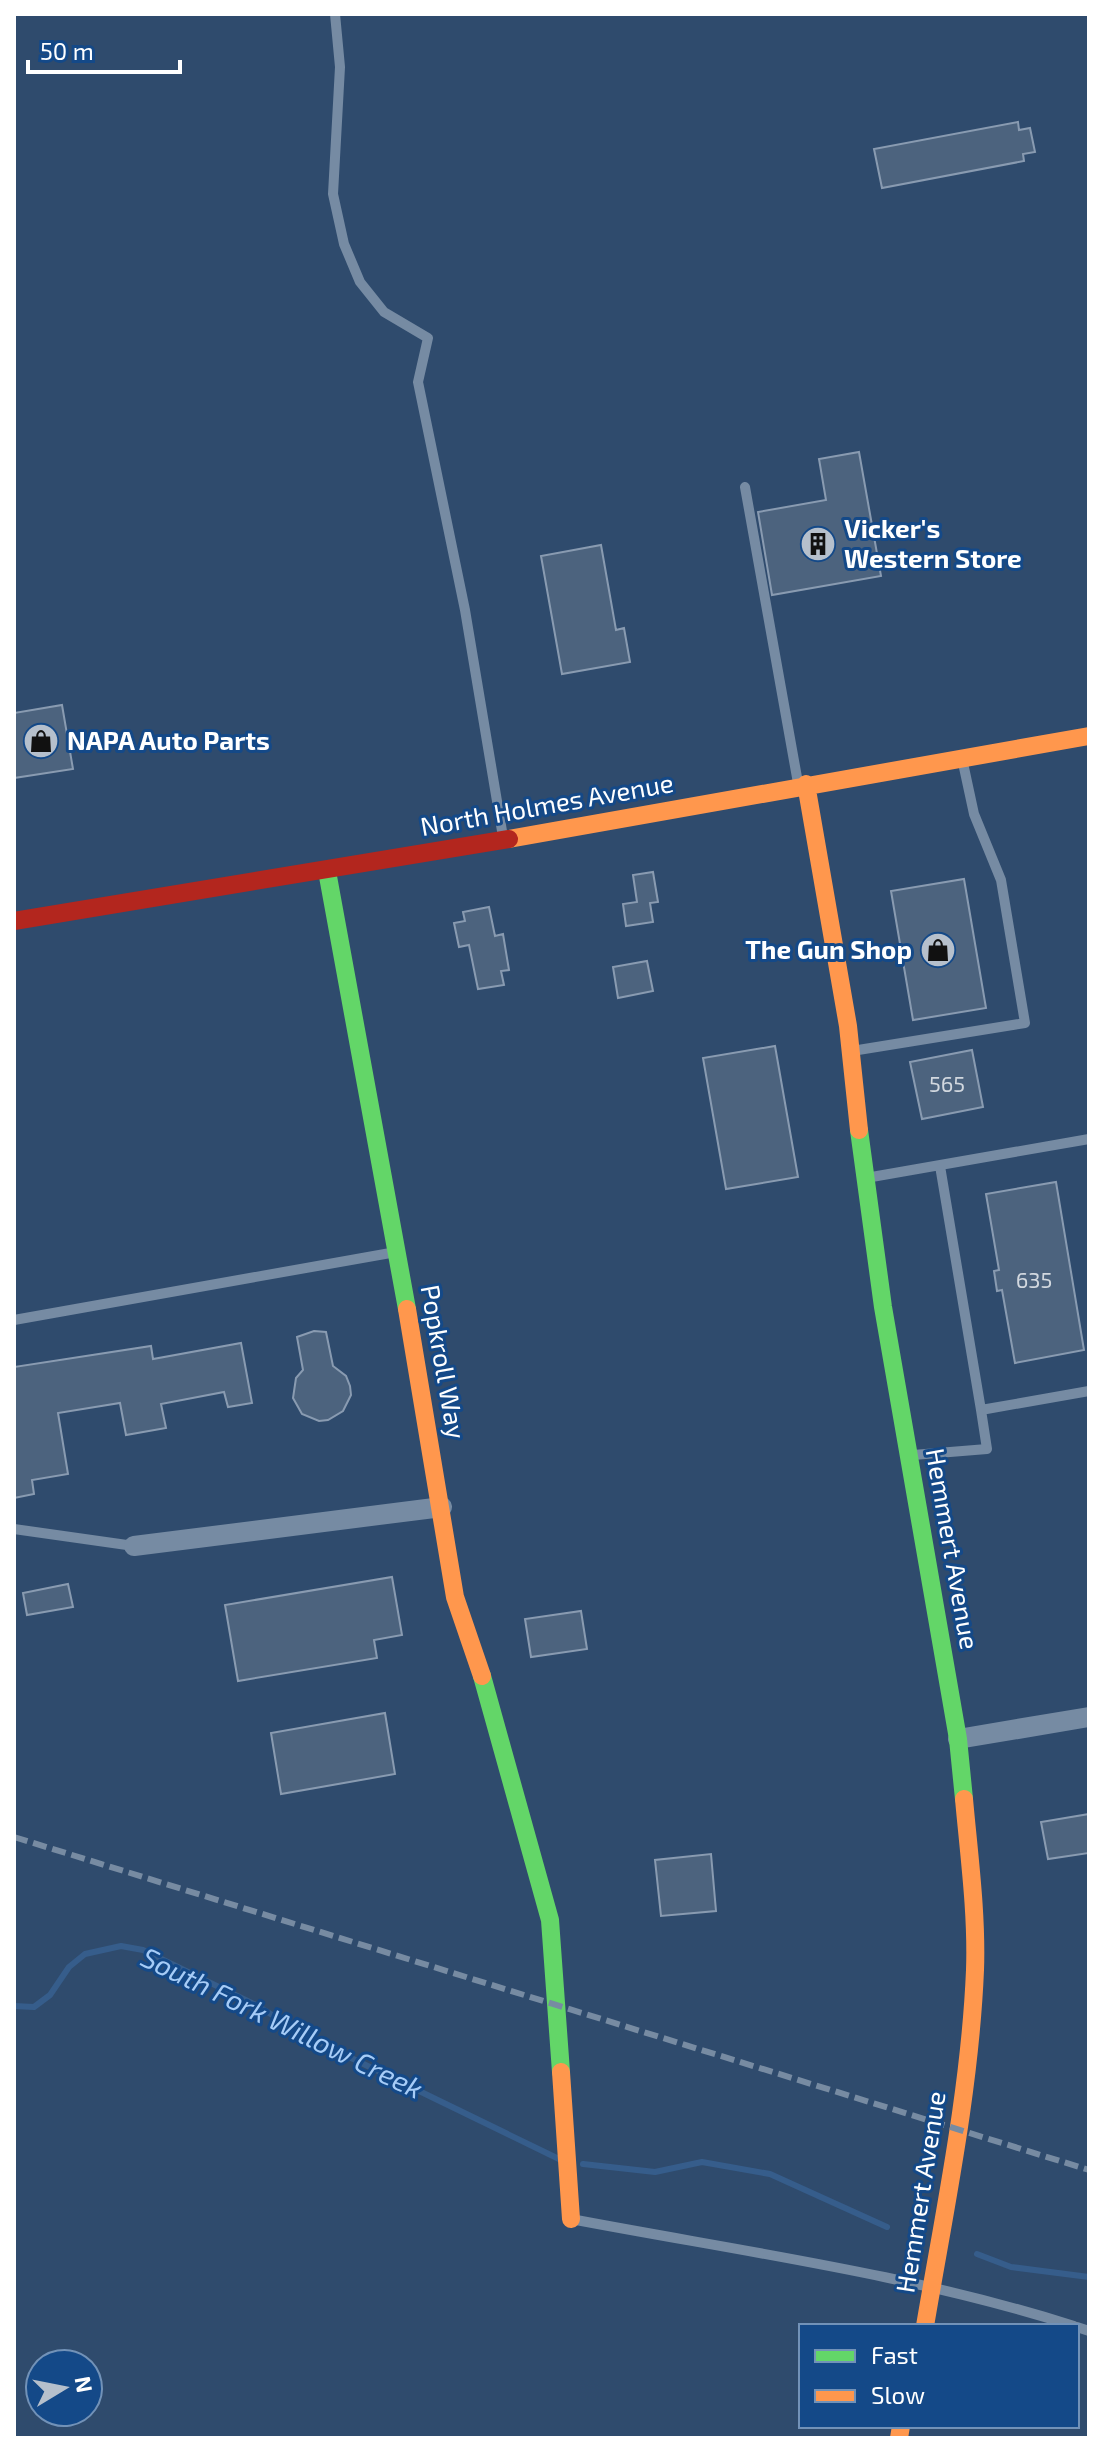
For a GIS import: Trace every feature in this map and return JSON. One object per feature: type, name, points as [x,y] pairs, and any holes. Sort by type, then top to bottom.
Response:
[{"type":"street","name":"North Holmes Avenue","points":[[14,921],[327,871],[1089,736]]},
{"type":"street","name":"Hemmert Avenue","points":[[802,785],[851,1051],[864,1178],[958,1739],[975,1966],[963,2105],[925,2324]]},
{"type":"street","name":"Popkroll Way","points":[[327,871],[398,1252],[455,1597],[484,1681],[550,1920],[571,2219]]},
{"type":"street","points":[[134,1546],[442,1507]]},
{"type":"street","points":[[958,1739],[1089,1717]]},
{"type":"lane","points":[[335,14],[340,67],[333,194],[344,244],[360,282],[384,312],[428,338],[418,382],[465,610],[503,839]]},
{"type":"lane","points":[[745,487],[802,785]]},
{"type":"lane","points":[[851,1051],[1025,1023],[1001,880],[974,814],[962,757]]},
{"type":"lane","points":[[864,1178],[1089,1139]]},
{"type":"lane","points":[[910,1456],[987,1449],[940,1166]]},
{"type":"lane","points":[[14,1320],[398,1252]]},
{"type":"lane","points":[[981,1410],[1089,1391]]},
{"type":"lane","points":[[14,1529],[134,1546]]},
{"type":"lane","points":[[571,2219],[933,2291],[1067,2324]]},
{"type":"building","points":[[1018,122],[1019,130],[1030,128],[1035,152],[1023,154],[1024,161],[882,188],[874,149]]},
{"type":"building","name":"Vicker's Western Store","points":[[859,452],[881,576],[772,595],[758,512],[826,500],[819,459]]},
{"type":"building","points":[[601,545],[616,630],[624,628],[630,662],[562,674],[541,556]]},
{"type":"building","name":"NAPA Auto Parts","points":[[62,705],[73,769],[14,778],[14,713]]},
{"type":"building","points":[[653,872],[658,902],[650,903],[653,922],[626,926],[623,904],[637,902],[633,875]]},
{"type":"building","name":"The Gun Shop","points":[[964,879],[986,1008],[913,1020],[891,891]]},
{"type":"building","points":[[489,907],[495,936],[503,934],[509,970],[501,971],[504,985],[478,989],[469,945],[459,947],[454,923],[465,921],[463,912]]},
{"type":"building","points":[[647,961],[653,991],[618,998],[613,967]]},
{"type":"building","points":[[775,1046],[798,1177],[726,1189],[703,1058]]},
{"type":"building","points":[[972,1050],[983,1107],[922,1119],[910,1062]]},
{"type":"building","points":[[1056,1182],[1084,1350],[1015,1363],[1002,1290],[997,1291],[994,1271],[999,1270],[986,1194]]},
{"type":"building","points":[[314,1331],[326,1332],[333,1366],[346,1376],[351,1395],[343,1411],[328,1420],[319,1421],[302,1414],[293,1398],[296,1378],[303,1370],[297,1337]]},
{"type":"building","points":[[241,1343],[252,1403],[228,1407],[224,1392],[161,1404],[166,1428],[126,1435],[120,1403],[58,1413],[68,1474],[32,1480],[34,1494],[14,1498],[14,1367],[151,1346],[153,1359]]},
{"type":"building","points":[[392,1577],[402,1635],[374,1640],[377,1658],[238,1681],[225,1605]]},
{"type":"building","points":[[68,1584],[73,1607],[27,1615],[23,1593]]},
{"type":"building","points":[[581,1611],[587,1649],[531,1657],[525,1619]]},
{"type":"building","points":[[385,1713],[395,1774],[281,1794],[271,1733]]},
{"type":"building","points":[[1089,1814],[1089,1853],[1048,1859],[1041,1822]]},
{"type":"building","points":[[711,1854],[716,1911],[661,1916],[655,1860]]},
{"type":"waterway","name":"South Fork Willow Creek","points":[[14,2006],[34,2007],[50,1995],[69,1967],[85,1954],[121,1946],[143,1950],[256,2005],[308,2037],[559,2159]]},
{"type":"waterway","name":"South Fork Willow Creek","points":[[583,2164],[655,2172],[702,2162],[770,2174],[887,2227]]},
{"type":"waterway","name":"South Fork Willow Creek","points":[[977,2254],[1011,2267],[1089,2277]]},
{"type":"railway","points":[[14,1837],[1089,2170]]},
{"type":"traffic: fast","points":[[327,871],[407,1309]]},
{"type":"traffic: fast","points":[[859,1130],[883,1307],[958,1739],[964,1799]]},
{"type":"traffic: fast","points":[[482,1676],[550,1920],[561,2072]]},
{"type":"traffic: slow","points":[[509,839],[1089,736]]},
{"type":"traffic: slow","points":[[806,784],[848,1026],[859,1130]]},
{"type":"traffic: slow","points":[[407,1309],[455,1597],[482,1676]]},
{"type":"traffic: slow","points":[[925,2324],[956,2149],[972,2015],[975,1928],[964,1799]]},
{"type":"traffic: slow","points":[[561,2072],[571,2219]]},
{"type":"traffic: slow","points":[[899,2438],[901,2428]]},
{"type":"traffic: jam","points":[[14,921],[509,839]]},
{"type":"place","name":"Vicker's Western Store","points":[[818,544]]},
{"type":"place","name":"NAPA Auto Parts","points":[[41,741]]},
{"type":"place","name":"The Gun Shop","points":[[938,950]]}]
